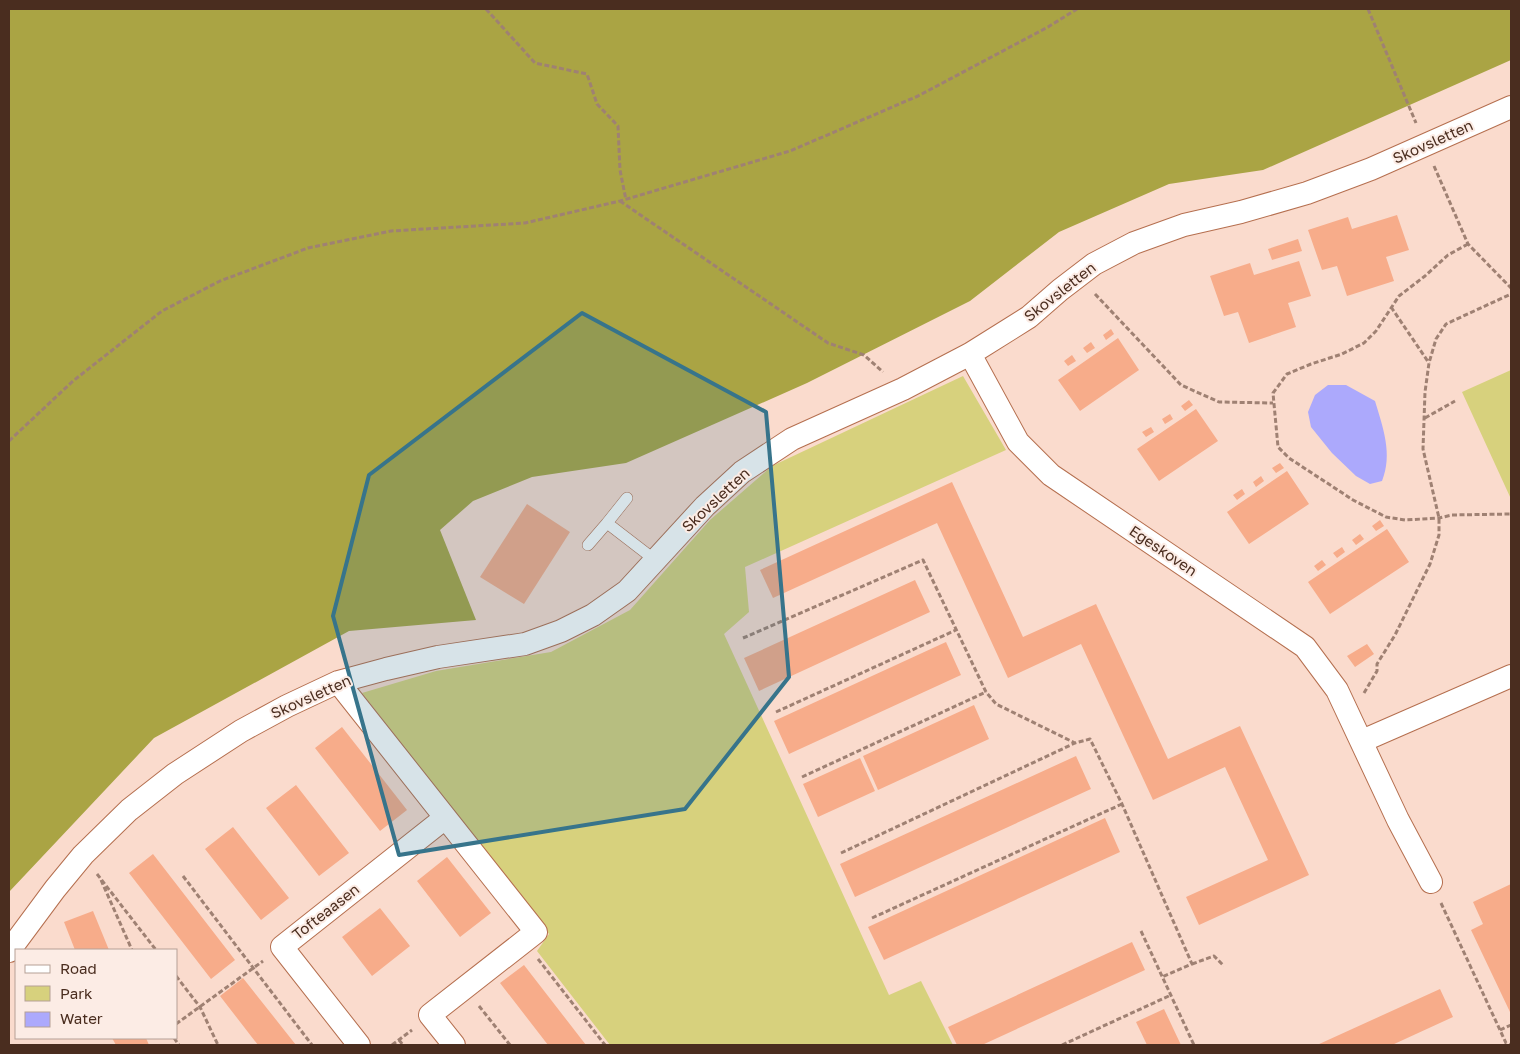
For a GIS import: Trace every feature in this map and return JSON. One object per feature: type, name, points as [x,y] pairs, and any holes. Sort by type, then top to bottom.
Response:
[{"type":"street","name":"Skovsletten","points":[[9,951],[55,888],[83,855],[128,810],[174,774],[241,731],[287,706],[338,682],[438,657],[525,644],[561,631],[593,615],[627,590],[705,506],[742,472],[792,440],[903,389],[970,354],[1029,317],[1094,264],[1134,243],[1184,225],[1241,212],[1306,193],[1371,169],[1511,107]]},
{"type":"street","name":"Egeskoven","points":[[970,354],[1018,442],[1051,475],[1305,647],[1338,690],[1398,820],[1431,882]]},
{"type":"street","points":[[1362,741],[1511,676]]},
{"type":"street","points":[[338,682],[536,932],[430,1016],[454,1045]]},
{"type":"street","name":"Tofteaasen","points":[[360,1045],[282,947],[446,818]]},
{"type":"lane","points":[[588,545],[627,498]]},
{"type":"lane","points":[[607,523],[655,560]]},
{"type":"path","points":[[486,9],[535,63],[587,74],[597,104],[618,126],[620,170],[626,200]]},
{"type":"path","points":[[9,441],[74,381],[162,312],[220,281],[308,248],[392,231],[525,223],[626,200],[790,151],[918,96],[1048,28],[1077,9]]},
{"type":"path","points":[[620,201],[828,343],[864,355],[903,389]]},
{"type":"path","points":[[1468,244],[1448,255],[1399,296],[1376,330],[1364,343],[1342,354],[1287,374],[1273,393],[1278,447],[1289,458],[1353,500],[1386,518],[1405,520],[1439,518],[1452,515],[1511,514]]},
{"type":"path","points":[[1078,276],[1180,385],[1219,402],[1274,403]]},
{"type":"path","points":[[1350,717],[1377,671],[1377,664],[1395,634],[1430,564],[1439,535],[1439,518],[1423,449],[1425,392],[1429,363],[1436,339],[1446,324],[1511,294]]},
{"type":"path","points":[[1391,308],[1429,363]]},
{"type":"path","points":[[1425,418],[1455,401]]},
{"type":"path","points":[[743,638],[923,560],[986,692],[996,704],[1075,743]]},
{"type":"path","points":[[776,712],[956,630]]},
{"type":"path","points":[[802,777],[986,692]]},
{"type":"path","points":[[841,853],[1075,743],[1090,739],[1122,804],[1192,964]]},
{"type":"path","points":[[872,918],[1122,804]]},
{"type":"path","points":[[83,855],[155,949]]},
{"type":"path","points":[[98,875],[132,949]]},
{"type":"path","points":[[183,876],[312,1045]]},
{"type":"path","points":[[1431,882],[1506,1043],[1511,1045]]},
{"type":"path","points":[[1141,931],[1194,1045]]},
{"type":"path","points":[[524,942],[605,1045]]},
{"type":"path","points":[[178,1023],[282,947]]},
{"type":"path","points":[[1162,977],[1214,956],[1224,966]]},
{"type":"path","points":[[178,979],[200,1007],[218,1045]]},
{"type":"path","points":[[465,988],[510,1045]]},
{"type":"path","points":[[1062,1045],[1171,996]]},
{"type":"path","points":[[1500,1030],[1511,1025]]},
{"type":"path","points":[[399,1040],[403,1045]]},
{"type":"highlighted area","points":[[582,313],[766,412],[789,677],[685,809],[399,855],[333,616],[369,475]]},
{"type":"green space","points":[[1511,370],[1511,499],[1462,392]]},
{"type":"green space","points":[[963,376],[1006,450],[745,567],[749,612],[724,634],[889,995],[921,981],[953,1045],[610,1045],[537,951],[549,934],[362,693],[436,671],[551,652],[630,610],[710,520],[772,466]]},
{"type":"shaded area","points":[[9,9],[1511,9],[1511,60],[1263,170],[1169,184],[1059,232],[970,301],[807,383],[626,463],[532,477],[473,501],[440,530],[476,620],[349,631],[154,738],[9,892]]},
{"type":"water","points":[[1328,385],[1346,385],[1375,401],[1384,431],[1387,451],[1387,461],[1382,481],[1370,484],[1356,476],[1332,453],[1311,427],[1308,412],[1315,395]]},
{"type":"building","points":[[1397,215],[1409,250],[1386,257],[1394,281],[1347,296],[1337,266],[1322,270],[1308,230],[1348,217],[1352,229]]},
{"type":"building","points":[[1298,239],[1302,251],[1272,260],[1268,249]]},
{"type":"building","points":[[1299,261],[1311,296],[1288,303],[1296,327],[1249,343],[1238,312],[1224,316],[1210,276],[1250,263],[1254,275]]},
{"type":"building","points":[[1111,329],[1114,334],[1106,340],[1103,335]]},
{"type":"building","points":[[1118,338],[1139,370],[1080,411],[1058,380]]},
{"type":"building","points":[[1091,342],[1095,348],[1087,353],[1083,348]]},
{"type":"building","points":[[1072,355],[1076,361],[1068,366],[1064,361]]},
{"type":"building","points":[[1189,400],[1193,405],[1185,411],[1181,406]]},
{"type":"building","points":[[1196,409],[1218,441],[1159,481],[1137,449]]},
{"type":"building","points":[[1170,414],[1173,419],[1165,424],[1162,419]]},
{"type":"building","points":[[1151,427],[1154,432],[1146,437],[1142,432]]},
{"type":"building","points":[[1280,463],[1284,468],[1276,473],[1272,468]]},
{"type":"building","points":[[1287,471],[1309,504],[1249,544],[1227,512]]},
{"type":"building","points":[[1261,476],[1264,481],[1256,487],[1253,482]]},
{"type":"building","points":[[952,482],[1023,637],[1096,604],[1168,759],[1240,726],[1309,875],[1199,925],[1186,897],[1268,860],[1225,767],[1153,800],[1081,644],[1008,678],[937,523],[773,598],[760,570]]},
{"type":"building","points":[[1242,489],[1245,494],[1237,500],[1233,495]]},
{"type":"building","points":[[527,504],[570,532],[524,604],[480,577]]},
{"type":"building","points":[[1380,520],[1384,526],[1376,531],[1372,526]]},
{"type":"building","points":[[1387,529],[1409,562],[1330,614],[1308,582]]},
{"type":"building","points":[[1360,534],[1364,539],[1356,545],[1352,540]]},
{"type":"building","points":[[1342,547],[1345,552],[1337,558],[1333,553]]},
{"type":"building","points":[[1322,560],[1326,565],[1318,571],[1314,566]]},
{"type":"building","points":[[915,580],[930,612],[759,691],[744,658]]},
{"type":"building","points":[[946,642],[961,675],[789,754],[774,721]]},
{"type":"building","points":[[1367,644],[1374,654],[1355,667],[1347,656]]},
{"type":"building","points":[[974,705],[989,739],[878,790],[863,756]]},
{"type":"building","points":[[342,727],[407,810],[380,831],[315,748]]},
{"type":"building","points":[[1076,756],[1091,789],[855,897],[840,864]]},
{"type":"building","points":[[860,758],[875,791],[818,817],[803,784]]},
{"type":"building","points":[[296,785],[349,853],[319,876],[266,808]]},
{"type":"building","points":[[1105,818],[1120,852],[884,960],[868,927]]},
{"type":"building","points":[[233,827],[289,898],[261,920],[205,849]]},
{"type":"building","points":[[153,854],[235,960],[211,979],[129,873]]},
{"type":"building","points":[[447,857],[491,913],[460,937],[417,881]]},
{"type":"building","points":[[1511,884],[1510,1012],[1471,930],[1483,924],[1473,902]]},
{"type":"building","points":[[380,908],[410,946],[372,976],[342,937]]},
{"type":"building","points":[[93,911],[109,949],[75,949],[64,922]]},
{"type":"building","points":[[1132,942],[1145,970],[982,1045],[957,1045],[948,1027]]},
{"type":"building","points":[[524,965],[586,1045],[548,1045],[500,983]]},
{"type":"building","points":[[243,978],[296,1045],[258,1045],[220,996]]},
{"type":"building","points":[[1440,989],[1453,1017],[1392,1045],[1317,1045]]},
{"type":"building","points":[[1164,1009],[1181,1045],[1147,1045],[1136,1022]]},
{"type":"building","points":[[113,1039],[146,1039],[149,1045],[116,1045]]}]
